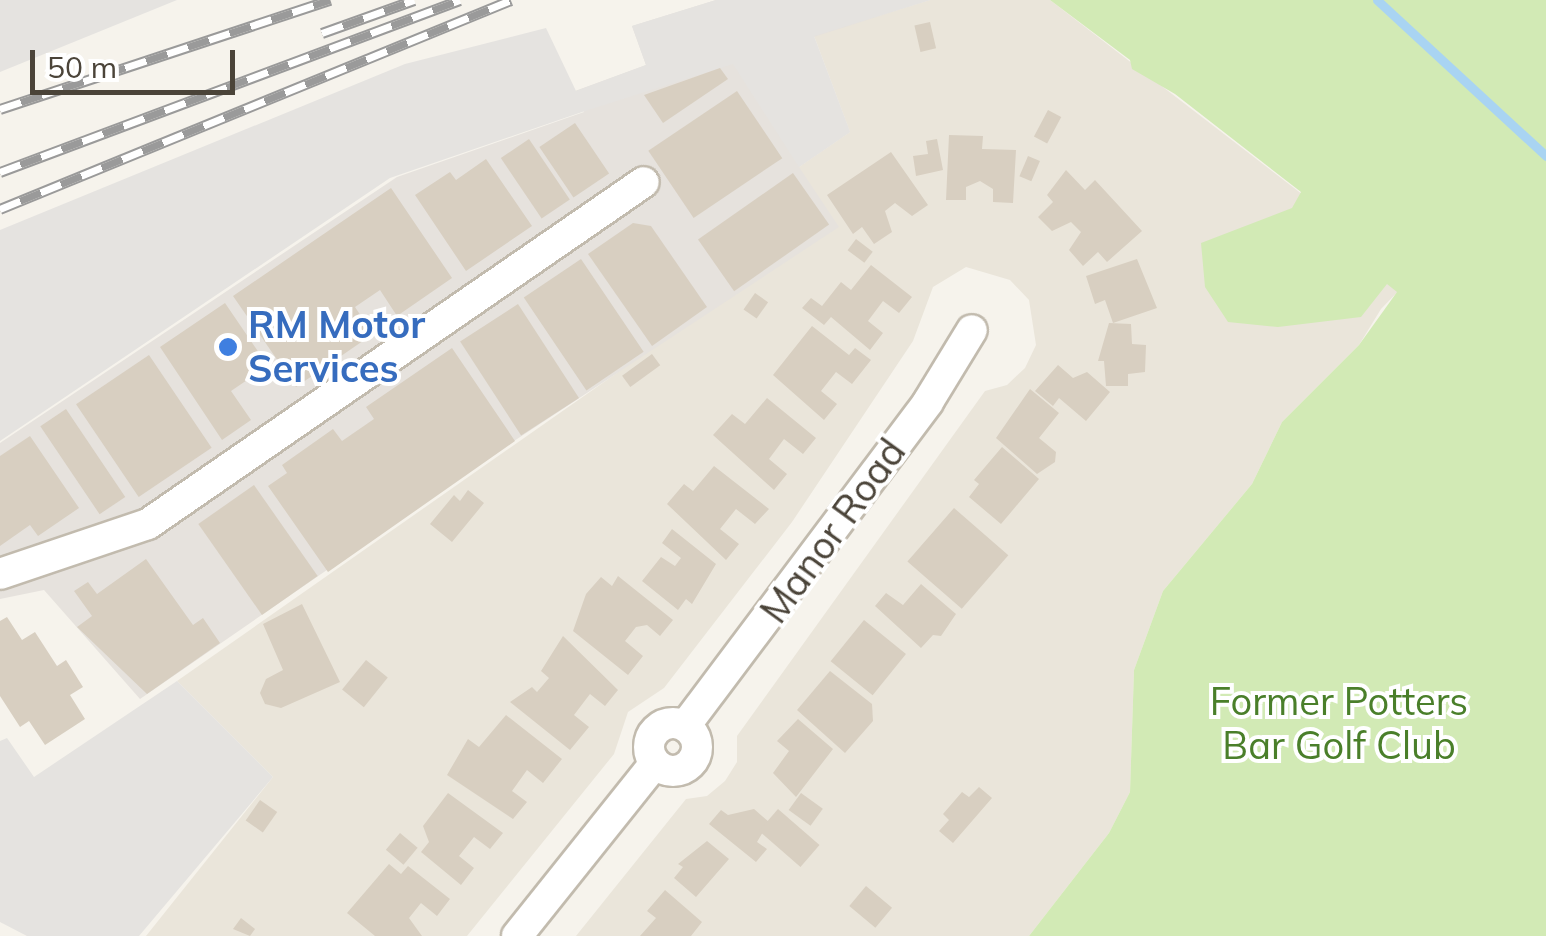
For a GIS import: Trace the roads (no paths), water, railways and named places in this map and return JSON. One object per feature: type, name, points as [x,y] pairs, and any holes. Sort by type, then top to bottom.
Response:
[{"type":"street","points":[[0,574],[148,524],[644,182]]},
{"type":"street","name":"Manor Road","points":[[518,936],[655,763],[670,771],[692,762],[696,738],[685,726],[928,402],[972,330]]},
{"type":"waterway","points":[[1377,0],[1546,156]]},
{"type":"railway","points":[[0,109],[330,0]]},
{"type":"railway","points":[[322,33],[414,0]]},
{"type":"railway","points":[[0,172],[460,0]]},
{"type":"railway","points":[[0,209],[511,0]]},
{"type":"place","name":"RM Motor Services","points":[[228,347]]},
{"type":"park label","name":"Former Potters Bar Golf Club","points":[[1339,724]]}]
